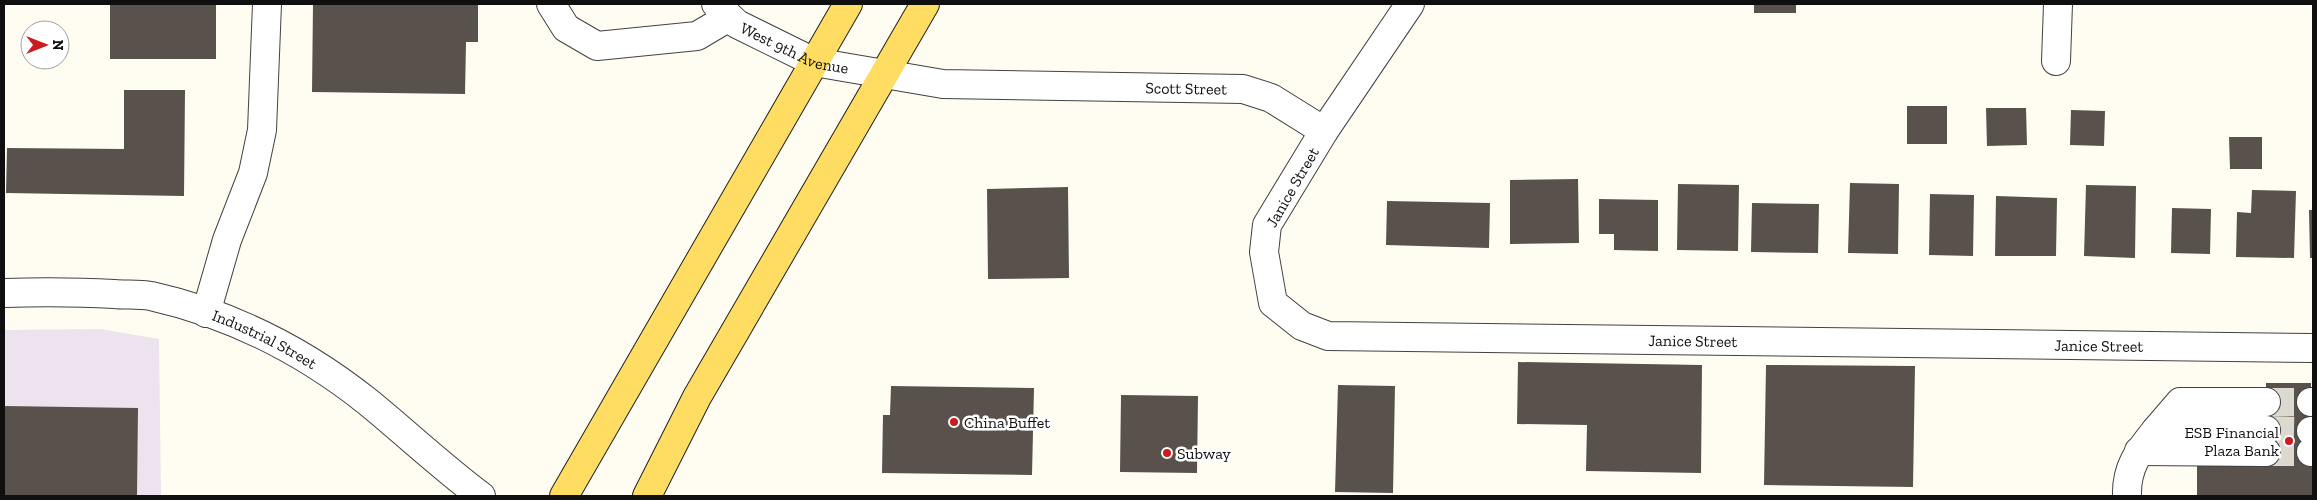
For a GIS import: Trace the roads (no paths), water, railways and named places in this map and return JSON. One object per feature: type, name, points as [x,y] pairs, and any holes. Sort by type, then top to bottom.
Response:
[{"type":"main road","points":[[564,496],[848,4]]},
{"type":"main road","points":[[647,496],[697,398],[925,4]]},
{"type":"street","points":[[206,312],[227,240],[253,173],[262,130],[267,4]]},
{"type":"street","points":[[551,4],[566,28],[597,46],[697,36],[723,10]]},
{"type":"street","points":[[1324,131],[1410,4]]},
{"type":"street","points":[[2056,61],[2058,4]]},
{"type":"street","name":"West 9th Avenue","points":[[723,10],[737,24],[814,62],[884,74]]},
{"type":"street","name":"Scott Street","points":[[884,74],[943,84],[1243,90],[1271,98],[1324,131]]},
{"type":"street","name":"Janice Street","points":[[1324,131],[1267,225],[1264,252],[1273,303],[1302,326],[1328,336],[2313,348]]},
{"type":"street","name":"Industrial Street","points":[[4,293],[79,292],[150,296],[206,312],[256,330],[326,371],[368,402],[453,475],[481,496]]},
{"type":"street","points":[[2127,496],[2127,488],[2136,454],[2180,402],[2266,402]]},
{"type":"street","points":[[2148,441],[2266,441]]},
{"type":"tunnel","points":[[2266,402],[2311,402]]},
{"type":"tunnel","points":[[2266,430],[2311,431]]},
{"type":"tunnel","points":[[2266,452],[2311,452]]},
{"type":"place","name":"China Buffet","points":[[954,422]]},
{"type":"place","name":"ESB Financial Plaza Bank","points":[[2289,441]]},
{"type":"place","name":"Subway","points":[[1167,453]]}]
